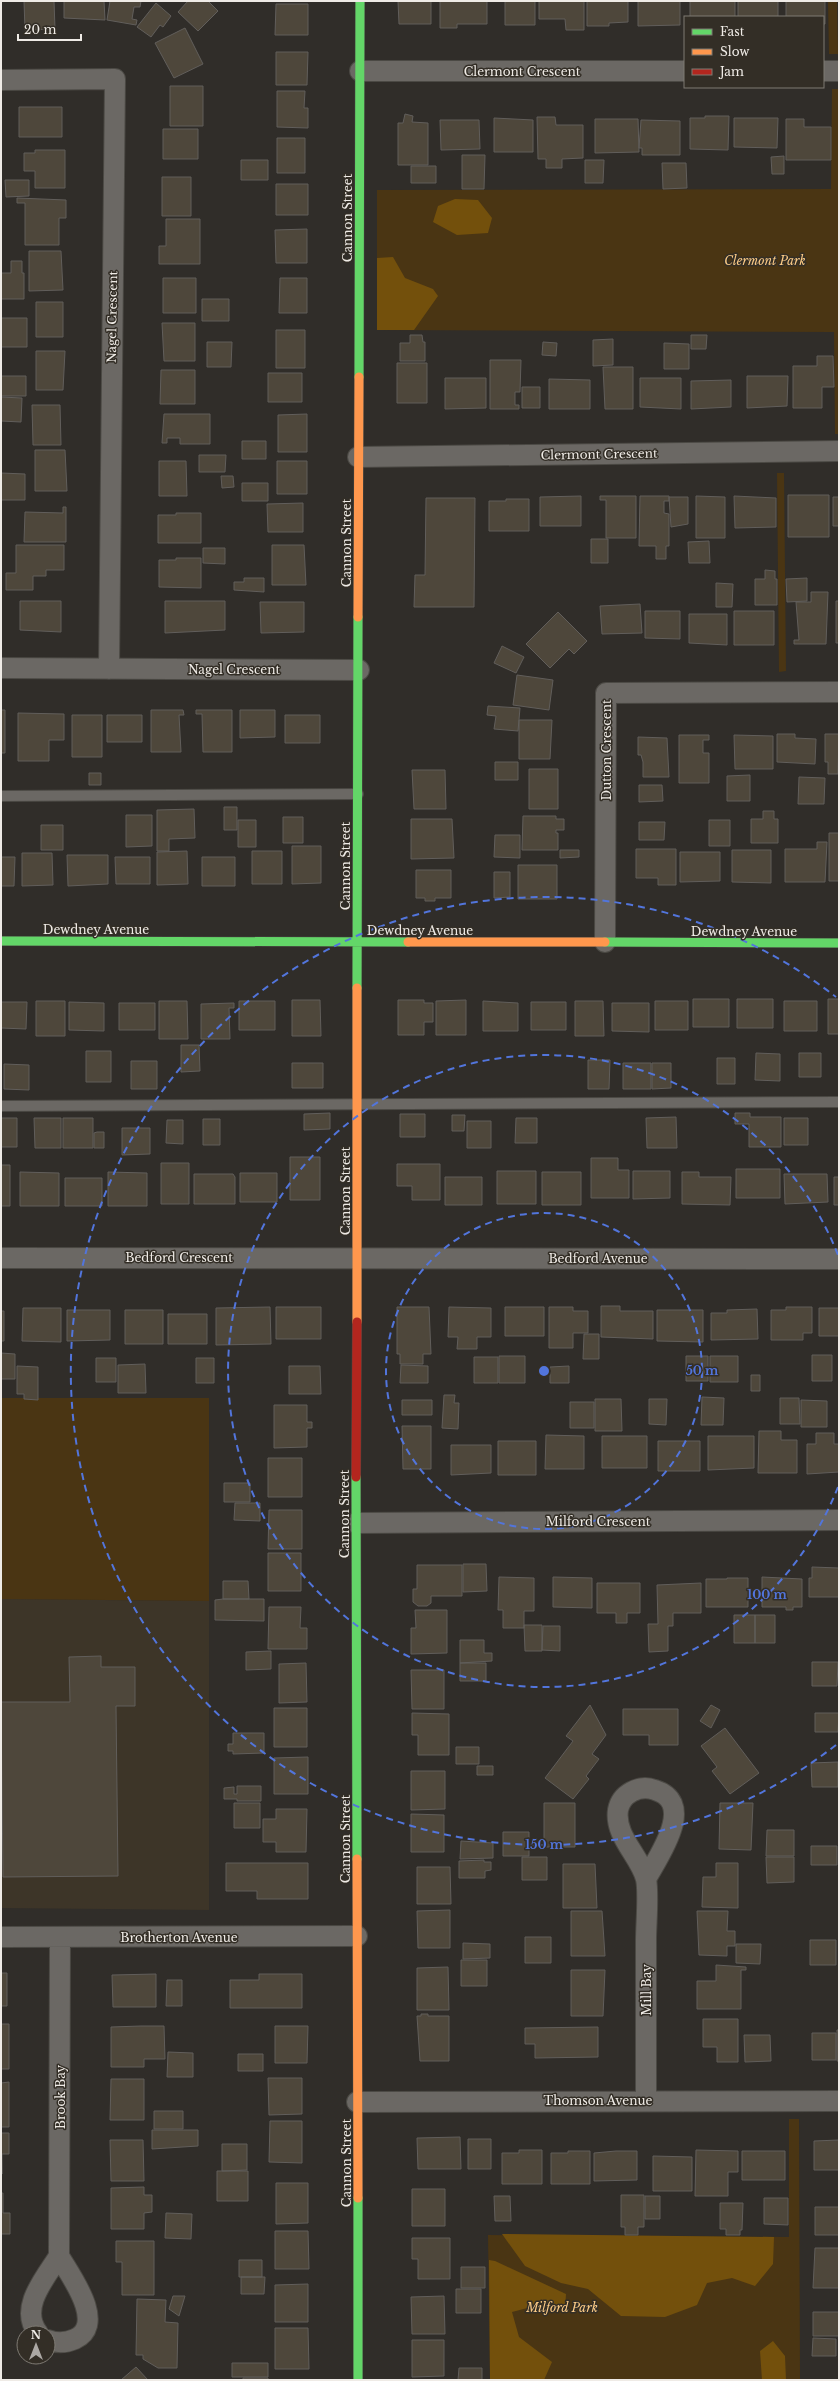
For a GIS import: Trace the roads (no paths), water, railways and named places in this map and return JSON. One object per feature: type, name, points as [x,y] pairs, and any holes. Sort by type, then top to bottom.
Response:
[{"type":"street","name":"Cannon Street","points":[[358,2380],[356,1523],[360,1]]},
{"type":"street","name":"Clermont Crescent","points":[[360,71],[684,71]]},
{"type":"street","points":[[824,71],[839,71]]},
{"type":"street","name":"Nagel Crescent","points":[[1,80],[115,79],[109,669]]},
{"type":"street","name":"Clermont Crescent","points":[[358,456],[839,451]]},
{"type":"street","name":"Nagel Crescent","points":[[1,668],[359,670]]},
{"type":"street","name":"Dutton Crescent","points":[[605,942],[606,693],[839,692]]},
{"type":"street","name":"Dewdney Avenue","points":[[1,941],[839,943]]},
{"type":"street","name":"Bedford Crescent","points":[[1,1258],[357,1257]]},
{"type":"street","name":"Bedford Avenue","points":[[357,1257],[839,1258]]},
{"type":"street","name":"Milford Crescent","points":[[356,1523],[839,1520]]},
{"type":"street","name":"Mill Bay","points":[[646,1879],[646,2100]]},
{"type":"street","name":"Brotherton Avenue","points":[[1,1937],[357,1936]]},
{"type":"street","name":"Brook Bay","points":[[59,2256],[60,1937]]},
{"type":"street","name":"Thomson Avenue","points":[[357,2102],[646,2100],[839,2101]]},
{"type":"street","points":[[32,2325],[30,2316],[33,2300],[59,2256],[83,2297],[88,2319],[82,2335],[76,2339],[61,2342],[56,2341]]},
{"type":"lane","points":[[1,796],[358,794]]},
{"type":"lane","points":[[1,1106],[839,1102]]},
{"type":"park label","name":"Clermont Park","points":[[765,260]]},
{"type":"park label","name":"Milford Park","points":[[562,2307]]}]
